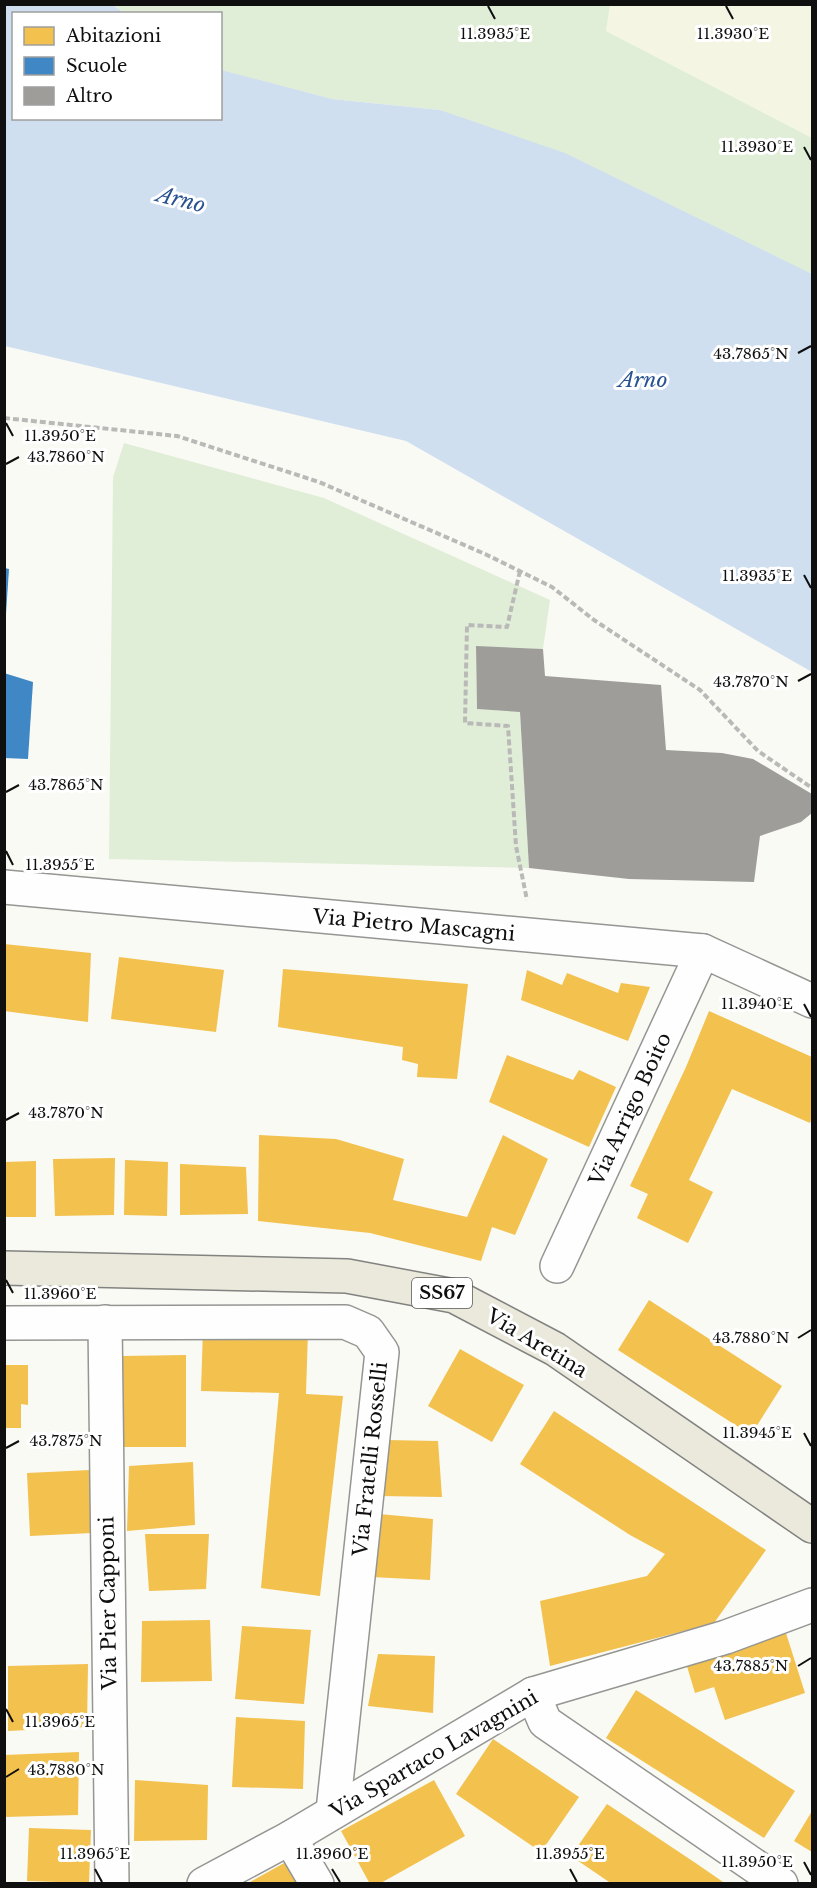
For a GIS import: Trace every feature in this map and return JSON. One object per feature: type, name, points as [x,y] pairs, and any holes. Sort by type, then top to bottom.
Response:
[{"type":"main road","name":"Via Aretina","points":[[4,1268],[347,1276],[454,1296],[555,1349],[813,1526]]},
{"type":"street","name":"Via Pietro Mascagni","points":[[4,887],[703,951],[813,1001]]},
{"type":"street","name":"Via Arrigo Boito","points":[[557,1266],[703,951]]},
{"type":"street","name":"Via Pier Capponi","points":[[105,1322],[112,1884]]},
{"type":"street","name":"Via Fratelli Rosselli","points":[[4,1323],[345,1322],[368,1332],[382,1352],[333,1811]]},
{"type":"street","name":"Via Spartaco Lavagnini","points":[[204,1884],[290,1838],[533,1694],[726,1637],[813,1605]]},
{"type":"street","points":[[533,1694],[545,1722],[782,1884]]},
{"type":"street","points":[[290,1838],[318,1884]]},
{"type":"path","points":[[4,418],[177,436],[320,482],[520,571],[552,587],[594,620],[700,690],[758,751],[813,788]]},
{"type":"path","points":[[520,571],[507,627],[467,625],[465,723],[508,726],[516,846],[535,936]]},
{"type":"green space","points":[[113,5],[610,5],[606,31],[812,138],[812,274],[440,110],[332,99],[224,72],[222,71],[222,12],[123,12]]},
{"type":"green space","points":[[610,5],[812,5],[812,138],[606,31]]},
{"type":"green space","points":[[124,443],[324,498],[550,600],[543,649],[476,647],[477,709],[520,712],[529,868],[109,859],[113,477]]},
{"type":"water","name":"Arno","points":[[5,4],[113,5],[123,12],[12,12],[12,120],[222,120],[222,70],[332,99],[440,110],[565,153],[812,274],[812,672],[406,441],[5,346]]},
{"type":"building: Abitazioni","points":[[4,944],[91,953],[88,1022],[4,1011]]},
{"type":"building: Abitazioni","points":[[119,957],[224,970],[216,1032],[111,1019]]},
{"type":"building: Abitazioni","points":[[283,969],[468,984],[457,1079],[417,1077],[418,1064],[402,1060],[403,1047],[278,1027]]},
{"type":"building: Abitazioni","points":[[527,970],[562,985],[567,973],[618,993],[621,983],[650,987],[628,1041],[521,1000]]},
{"type":"building: Abitazioni","points":[[709,1011],[812,1057],[812,1117],[810,1123],[732,1089],[689,1180],[713,1192],[688,1243],[637,1218],[648,1194],[630,1186],[686,1067]]},
{"type":"building: Abitazioni","points":[[507,1055],[573,1080],[579,1070],[616,1087],[589,1147],[489,1102]]},
{"type":"building: Abitazioni","points":[[259,1135],[336,1139],[404,1159],[393,1200],[467,1217],[503,1135],[548,1159],[515,1235],[492,1227],[481,1261],[370,1233],[258,1221]]},
{"type":"building: Abitazioni","points":[[115,1158],[114,1215],[55,1216],[53,1159]]},
{"type":"building: Abitazioni","points":[[125,1160],[168,1162],[167,1216],[124,1215]]},
{"type":"building: Abitazioni","points":[[36,1161],[36,1217],[4,1217],[4,1162]]},
{"type":"building: Abitazioni","points":[[180,1164],[246,1167],[248,1214],[180,1215]]},
{"type":"building: Abitazioni","points":[[649,1300],[782,1386],[751,1435],[618,1350]]},
{"type":"building: Abitazioni","points":[[203,1328],[308,1331],[306,1394],[343,1396],[320,1596],[261,1588],[279,1393],[201,1391]]},
{"type":"building: Abitazioni","points":[[460,1349],[524,1385],[492,1442],[428,1406]]},
{"type":"building: Abitazioni","points":[[186,1355],[186,1447],[123,1447],[122,1356]]},
{"type":"building: Abitazioni","points":[[4,1365],[28,1365],[28,1405],[21,1404],[21,1428],[4,1428]]},
{"type":"building: Abitazioni","points":[[554,1411],[766,1550],[714,1623],[550,1666],[540,1601],[647,1576],[665,1554],[630,1535],[520,1464]]},
{"type":"building: Abitazioni","points":[[386,1440],[438,1441],[442,1497],[379,1496]]},
{"type":"building: Abitazioni","points":[[193,1462],[195,1525],[127,1531],[129,1466]]},
{"type":"building: Abitazioni","points":[[90,1470],[92,1533],[30,1536],[27,1473]]},
{"type":"building: Abitazioni","points":[[379,1514],[433,1519],[430,1580],[371,1577]]},
{"type":"building: Abitazioni","points":[[145,1534],[209,1534],[206,1589],[149,1591]]},
{"type":"building: Abitazioni","points":[[210,1620],[212,1681],[141,1682],[142,1621]]},
{"type":"building: Abitazioni","points":[[242,1626],[311,1630],[304,1704],[235,1699]]},
{"type":"building: Abitazioni","points":[[785,1630],[805,1693],[725,1720],[714,1687],[695,1693],[686,1663]]},
{"type":"building: Abitazioni","points":[[378,1654],[435,1656],[433,1713],[368,1706]]},
{"type":"building: Abitazioni","points":[[88,1664],[87,1727],[8,1731],[8,1666]]},
{"type":"building: Abitazioni","points":[[636,1690],[795,1791],[764,1838],[606,1738]]},
{"type":"building: Abitazioni","points":[[236,1717],[305,1721],[303,1789],[232,1787]]},
{"type":"building: Abitazioni","points":[[493,1739],[579,1797],[541,1852],[456,1794]]},
{"type":"building: Abitazioni","points":[[79,1752],[78,1815],[4,1817],[4,1755]]},
{"type":"building: Abitazioni","points":[[135,1780],[208,1785],[207,1840],[134,1841]]},
{"type":"building: Abitazioni","points":[[434,1780],[465,1836],[379,1884],[370,1884],[341,1831]]},
{"type":"building: Abitazioni","points":[[607,1804],[726,1884],[612,1884],[571,1856]]},
{"type":"building: Abitazioni","points":[[812,1811],[812,1852],[794,1841]]},
{"type":"building: Abitazioni","points":[[29,1828],[91,1830],[89,1883],[27,1881]]},
{"type":"building: Abitazioni","points":[[286,1862],[297,1884],[251,1884],[250,1882]]},
{"type":"building: Scuole","points":[[5,568],[9,569],[6,614],[5,614]]},
{"type":"building: Scuole","points":[[4,673],[33,682],[28,759],[4,758]]},
{"type":"building: Altro","points":[[476,646],[543,649],[545,676],[661,685],[666,750],[722,753],[753,759],[812,794],[812,813],[801,822],[760,836],[754,882],[629,879],[529,868],[520,712],[477,709]]}]
